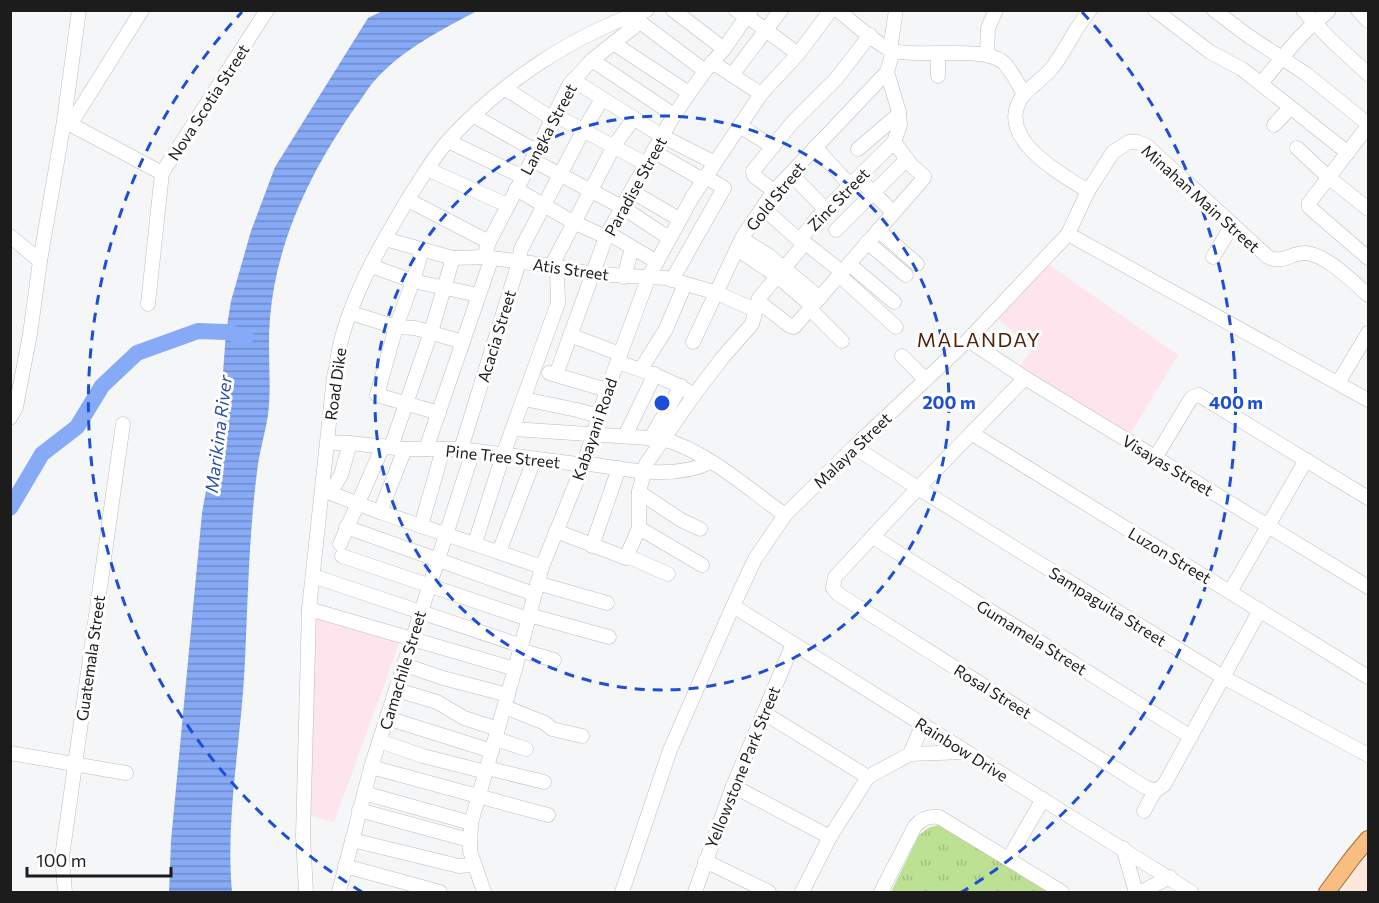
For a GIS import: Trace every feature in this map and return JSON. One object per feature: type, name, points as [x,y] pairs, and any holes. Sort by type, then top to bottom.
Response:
[{"type":"main road","points":[[1327,892],[1368,839]]},
{"type":"street","points":[[10,418],[15,407],[30,334],[40,261],[67,123],[79,10]]},
{"type":"street","points":[[67,123],[142,10]]},
{"type":"street","name":"Nova Scotia Street","points":[[148,304],[162,173],[267,10]]},
{"type":"street","points":[[673,10],[724,49]]},
{"type":"street","points":[[732,75],[781,10]]},
{"type":"street","name":"Kabayani Road","points":[[484,892],[474,865],[469,840],[471,823],[542,567],[584,463],[607,390],[649,276],[679,219],[761,94],[798,54],[831,10]]},
{"type":"street","points":[[838,10],[892,50],[938,54],[987,54],[1004,63],[1024,94]]},
{"type":"street","points":[[814,304],[924,177],[894,142],[900,124],[888,72],[896,10]]},
{"type":"street","points":[[987,54],[988,28],[996,10]]},
{"type":"street","points":[[1088,191],[1032,152],[1025,143],[1016,118],[1019,103],[1024,94],[1050,71],[1090,10]]},
{"type":"street","points":[[1155,10],[1210,52],[1242,69],[1261,83],[1348,153]]},
{"type":"street","points":[[1214,10],[1283,58],[1368,125],[1309,207],[1368,258]]},
{"type":"street","points":[[1303,10],[1368,74]]},
{"type":"street","points":[[1261,83],[1299,38],[1329,10]]},
{"type":"street","points":[[1358,10],[1368,21]]},
{"type":"street","points":[[745,12],[798,54]]},
{"type":"street","name":"Paradise Street","points":[[556,375],[607,235],[674,116],[708,66],[724,49],[745,12]]},
{"type":"street","points":[[641,16],[708,66],[732,75],[761,94]]},
{"type":"street","name":"Langka Street","points":[[426,450],[489,266],[487,258],[489,242],[507,205],[569,85],[592,60],[614,44],[641,16]]},
{"type":"street","name":"Road Dike","points":[[306,892],[303,836],[309,609],[326,491],[334,377],[341,342],[351,313],[385,239],[427,169],[448,141],[474,116],[538,65],[602,28],[641,16]]},
{"type":"street","points":[[774,191],[753,173],[792,123],[836,80],[870,35]]},
{"type":"street","points":[[614,44],[689,93]]},
{"type":"street","points":[[938,54],[938,76]]},
{"type":"street","points":[[592,60],[674,116]]},
{"type":"street","name":"Gold Street","points":[[693,342],[740,244],[774,191],[888,72]]},
{"type":"street","points":[[573,80],[662,136],[715,163]]},
{"type":"street","points":[[506,89],[552,116],[646,164]]},
{"type":"street","name":"Acacia Street","points":[[467,450],[521,249],[583,130],[602,99]]},
{"type":"street","points":[[1274,125],[1290,108]]},
{"type":"street","points":[[858,149],[899,114]]},
{"type":"street","points":[[474,116],[560,175],[622,207],[669,238]]},
{"type":"street","points":[[475,543],[503,455],[558,303],[557,273],[554,266],[573,222],[614,146],[634,118]]},
{"type":"street","points":[[67,123],[162,173]]},
{"type":"street","points":[[740,126],[773,147]]},
{"type":"street","points":[[448,141],[519,183],[544,204],[573,222],[607,235],[657,262]]},
{"type":"street","name":"Zinc Street","points":[[657,439],[752,324],[761,296],[800,249],[803,236],[894,142]]},
{"type":"street","name":"Minahan Main Street","points":[[1068,234],[1088,191],[1113,152],[1129,142],[1138,142],[1151,149],[1269,257],[1281,260],[1299,254],[1316,255],[1368,295]]},
{"type":"street","points":[[815,147],[854,181],[872,192],[893,212]]},
{"type":"street","points":[[1297,148],[1368,208]]},
{"type":"street","points":[[625,436],[666,329],[679,282],[724,191],[723,186],[698,177],[653,151]]},
{"type":"street","points":[[836,230],[907,159]]},
{"type":"street","points":[[427,169],[507,205]]},
{"type":"street","points":[[791,174],[826,210]]},
{"type":"street","points":[[631,191],[679,219]]},
{"type":"street","points":[[408,200],[489,242]]},
{"type":"street","points":[[763,208],[801,241],[894,302]]},
{"type":"street","points":[[1214,257],[1233,224]]},
{"type":"street","points":[[878,230],[917,264]]},
{"type":"street","points":[[1068,234],[1368,400]]},
{"type":"street","name":"Malaya Street","points":[[622,892],[670,750],[755,559],[785,515],[968,340],[1068,234]]},
{"type":"street","points":[[10,236],[40,261]]},
{"type":"street","name":"Atis Street","points":[[385,239],[453,258],[487,258],[554,266],[593,274],[649,276],[679,282],[757,306],[792,327],[814,304]]},
{"type":"street","points":[[867,242],[906,274]]},
{"type":"street","points":[[740,244],[780,272],[814,304],[842,341]]},
{"type":"street","points":[[624,276],[632,248]]},
{"type":"street","points":[[422,250],[396,327],[377,395],[439,413]]},
{"type":"street","points":[[380,512],[393,447],[453,258]]},
{"type":"street","points":[[371,266],[413,281],[478,295]]},
{"type":"street","points":[[843,270],[896,327]]},
{"type":"street","points":[[351,313],[396,327],[406,326],[463,342]]},
{"type":"street","points":[[1338,383],[1368,333]]},
{"type":"street","points":[[570,335],[694,394]]},
{"type":"street","name":"Visayas Street","points":[[968,340],[1025,378],[1368,587]]},
{"type":"street","points":[[902,356],[926,381]]},
{"type":"street","points":[[535,370],[607,390]]},
{"type":"street","points":[[873,537],[1025,378]]},
{"type":"street","points":[[627,557],[639,528],[639,492],[646,464],[681,386]]},
{"type":"street","points":[[1155,458],[1190,400],[1198,395],[1368,498]]},
{"type":"street","points":[[524,399],[599,416]]},
{"type":"street","name":"Guatemala Street","points":[[64,892],[62,857],[123,424]]},
{"type":"street","points":[[513,429],[657,439],[693,450],[785,515]]},
{"type":"street","name":"Luzon Street","points":[[970,433],[1368,677]]},
{"type":"street","name":"Pine Tree Street","points":[[328,443],[426,450],[467,450],[534,460],[584,463],[645,473],[685,470],[711,462]]},
{"type":"street","points":[[350,443],[341,475],[326,491],[357,504],[542,567]]},
{"type":"street","points":[[393,447],[357,504],[346,527],[341,550],[428,586],[529,617],[609,638]]},
{"type":"street","name":"Sampaguita Street","points":[[854,447],[1223,677],[1368,755]]},
{"type":"street","points":[[421,526],[443,449]]},
{"type":"street","name":"Camachile Street","points":[[339,892],[363,793],[428,586],[447,535],[467,450]]},
{"type":"street","points":[[499,552],[534,460]]},
{"type":"street","points":[[1230,592],[1306,460]]},
{"type":"street","points":[[592,546],[619,468]]},
{"type":"street","points":[[639,492],[700,529]]},
{"type":"street","points":[[346,527],[438,560],[536,588],[608,603]]},
{"type":"street","points":[[639,528],[702,565]]},
{"type":"street","points":[[556,531],[668,574]]},
{"type":"street","name":"Rosal Street","points":[[873,537],[834,579],[833,588],[838,594],[1145,788],[1155,790]]},
{"type":"street","name":"Gumamela Street","points":[[873,537],[1191,737]]},
{"type":"street","points":[[313,576],[516,644],[523,651],[554,660]]},
{"type":"street","name":"Rainbow Drive","points":[[733,606],[1191,892]]},
{"type":"street","points":[[309,609],[515,669]]},
{"type":"street","points":[[1144,811],[1155,790],[1164,785],[1260,610]]},
{"type":"street","name":"Yellowstone Park Street","points":[[695,892],[733,786],[793,644]]},
{"type":"street","points":[[405,665],[506,701],[552,729],[582,736]]},
{"type":"street","points":[[397,690],[437,702],[495,740]]},
{"type":"street","points":[[764,713],[868,777]]},
{"type":"street","points":[[387,718],[495,740],[526,749]]},
{"type":"street","points":[[910,754],[923,724]]},
{"type":"street","points":[[380,741],[423,756],[544,782]]},
{"type":"street","points":[[802,892],[830,837],[868,777],[910,754],[968,752]]},
{"type":"street","points":[[10,753],[126,773]]},
{"type":"street","points":[[371,767],[548,815]]},
{"type":"street","points":[[733,786],[830,837]]},
{"type":"street","points":[[363,793],[471,823]]},
{"type":"street","points":[[1009,858],[1043,799]]},
{"type":"street","points":[[359,810],[469,840]]},
{"type":"street","points":[[881,892],[915,826],[926,818],[939,817],[1062,892]]},
{"type":"street","points":[[352,840],[459,866],[474,865]]},
{"type":"street","points":[[1123,848],[1139,892],[1170,877]]},
{"type":"street","points":[[705,861],[769,892]]},
{"type":"street","points":[[345,866],[440,892]]},
{"type":"shaded area","points":[[1048,264],[1178,355],[1129,436],[1018,369],[1032,349],[996,317]]},
{"type":"shaded area","points":[[311,614],[401,638],[334,822],[307,815]]},
{"type":"shaded area","points":[[1368,854],[1368,892],[1341,892],[1349,877]]},
{"type":"green space","points":[[940,825],[1054,892],[891,892],[919,835],[930,827]]},
{"type":"water","name":"Marikina River","points":[[382,11],[477,11],[411,49],[388,67],[374,82],[324,157],[298,208],[288,235],[280,262],[270,318],[269,403],[258,465],[252,519],[243,689],[232,805],[230,863],[232,892],[169,892],[171,841],[202,513],[220,413],[226,332],[231,301],[251,231],[275,167],[368,18]]},
{"type":"waterway","points":[[10,508],[42,454],[77,427],[102,386],[137,353],[198,331],[226,332],[246,337]]},
{"type":"district","name":"MALANDAY","points":[[979,339]]}]
